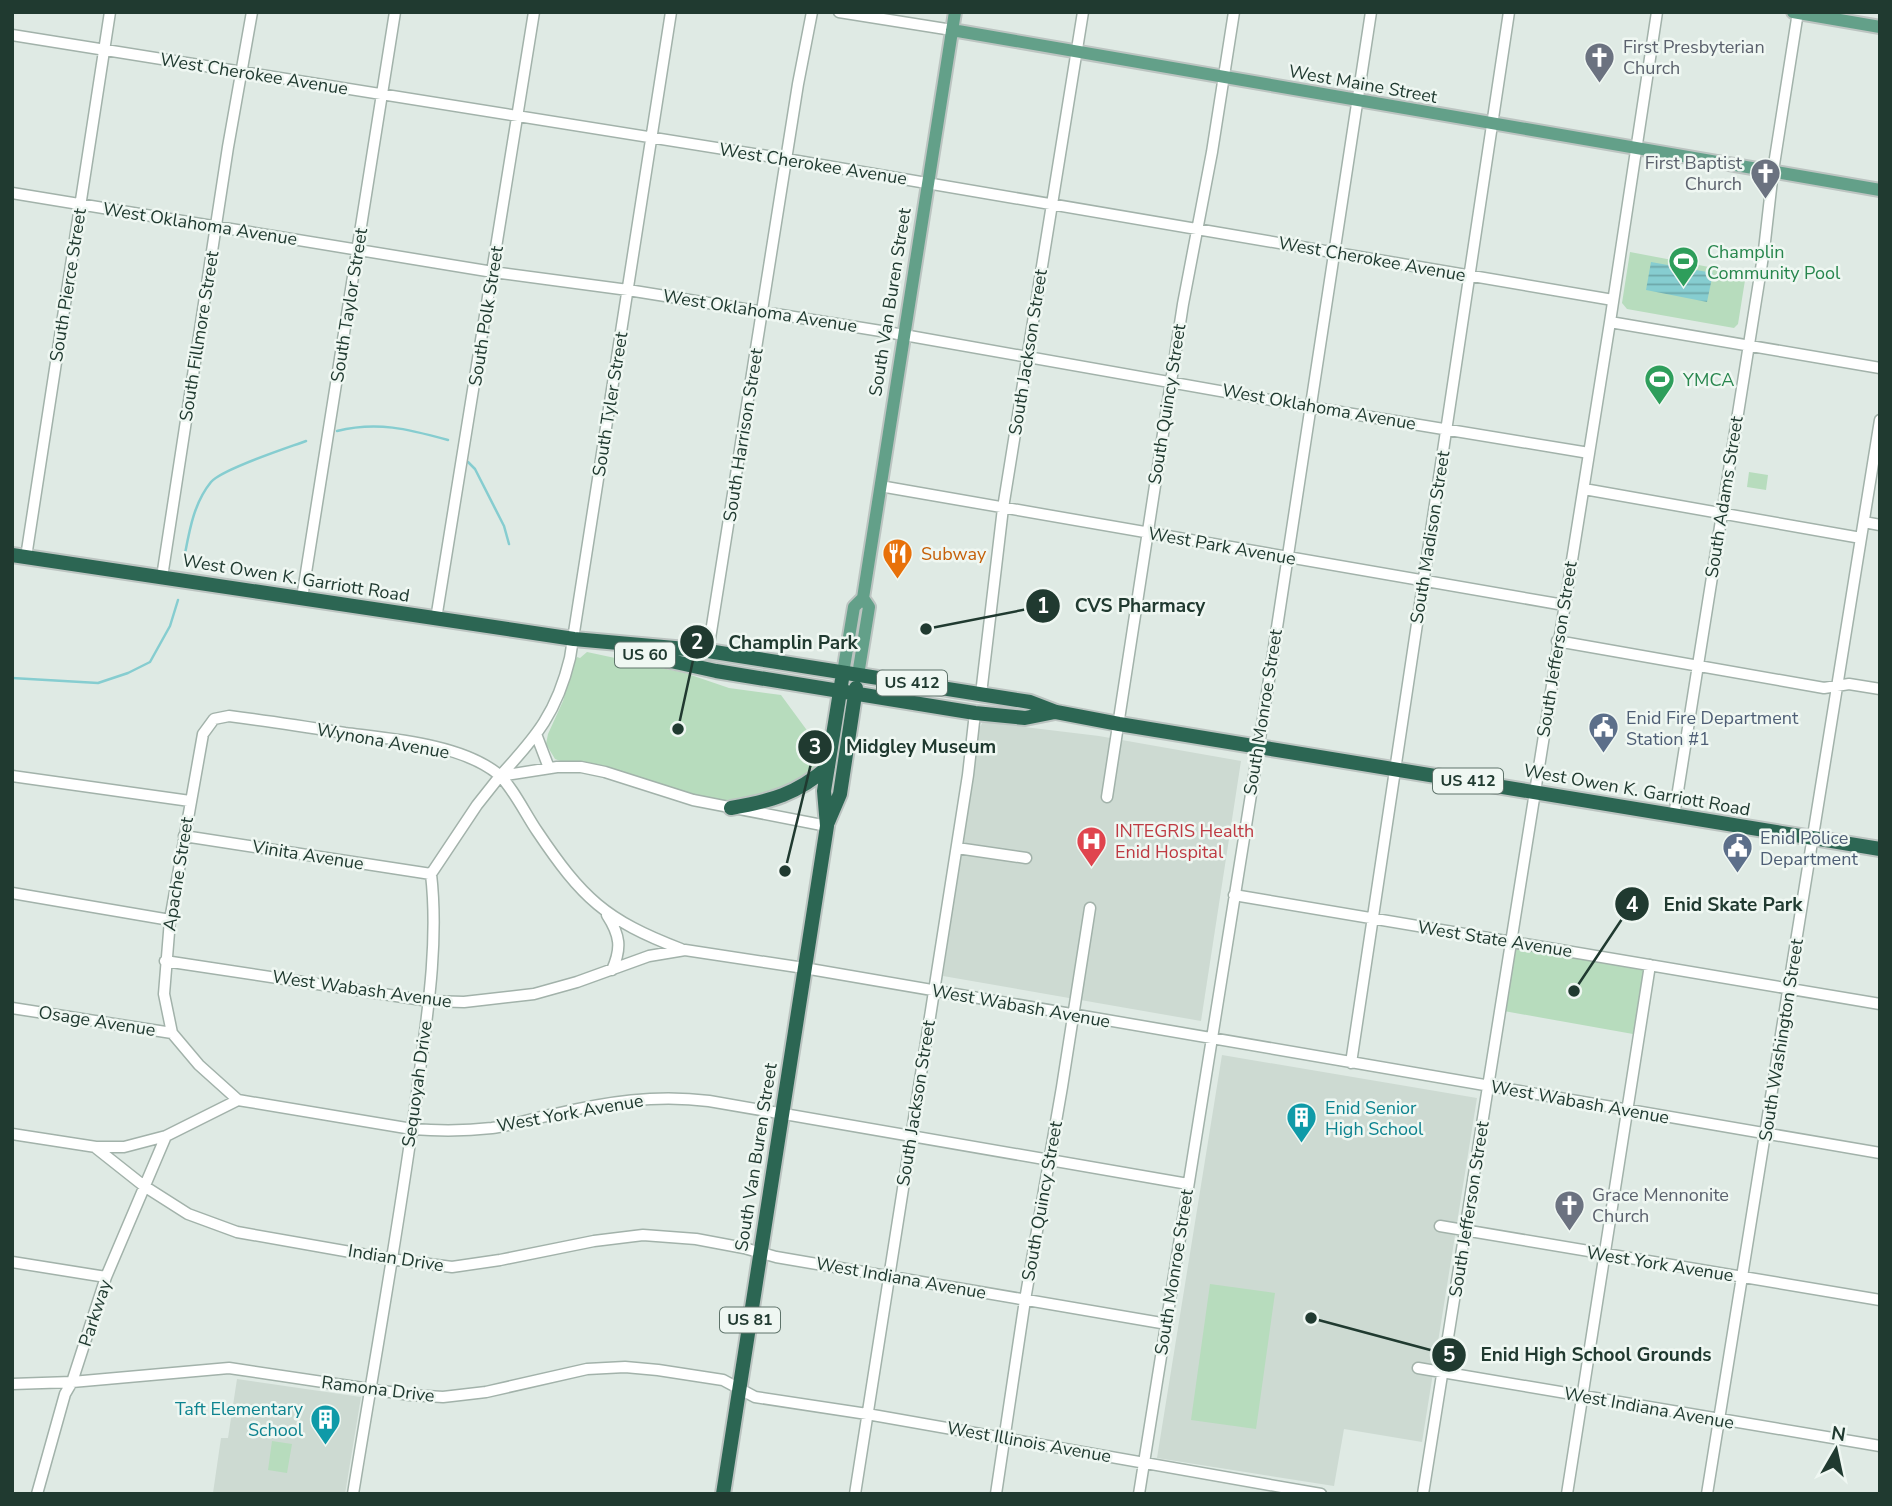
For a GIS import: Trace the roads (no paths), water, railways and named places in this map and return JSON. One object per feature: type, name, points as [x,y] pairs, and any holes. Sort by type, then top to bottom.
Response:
[{"type":"highway","name":"West Owen K. Garriott Road","points":[[19,556],[574,639],[708,651],[1030,702],[1056,712],[1119,724],[1880,849]]},
{"type":"highway","name":"West Owen K. Garriott Road","points":[[574,639],[716,671],[847,694],[1025,718],[1056,712]]},
{"type":"highway","name":"South Van Buren Street","points":[[723,1494],[827,826],[840,794],[850,674]]},
{"type":"highway","name":"South Van Buren Street","points":[[827,826],[824,791],[847,694]]},
{"type":"highway","points":[[731,808],[770,801],[793,792],[828,767]]},
{"type":"main road","name":"South Van Buren Street","points":[[850,674],[854,607],[863,598],[955,12]]},
{"type":"main road","points":[[1797,13],[1880,27]]},
{"type":"main road","name":"West Maine Street","points":[[952,30],[1880,190]]},
{"type":"street","name":"South Pierce Street","points":[[19,556],[110,12]]},
{"type":"street","name":"South Fillmore Street","points":[[162,578],[252,12]]},
{"type":"street","name":"South Taylor Street","points":[[302,598],[395,12]]},
{"type":"street","name":"South Polk Street","points":[[436,618],[534,12]]},
{"type":"street","name":"South Tyler Street","points":[[500,776],[536,734],[553,708],[564,682],[574,639],[671,12]]},
{"type":"street","name":"South Harrison Street","points":[[708,651],[812,12]]},
{"type":"street","name":"West Maine Street","points":[[839,12],[952,30]]},
{"type":"street","name":"South Jackson Street","points":[[981,694],[1003,508],[1083,12]]},
{"type":"street","name":"South Quincy Street","points":[[1107,797],[1171,381],[1234,12]]},
{"type":"street","name":"South Monroe Street","points":[[1139,1494],[1371,12]]},
{"type":"street","name":"South Madison Street","points":[[1351,1063],[1509,12]]},
{"type":"street","name":"South Jefferson Street","points":[[1423,1494],[1614,300],[1657,12]]},
{"type":"street","name":"South Adams Street","points":[[1674,816],[1764,250],[1797,13]]},
{"type":"street","name":"West Cherokee Avenue","points":[[12,35],[786,159],[1614,300]]},
{"type":"street","name":"West Oklahoma Avenue","points":[[12,193],[493,272],[628,290],[904,334],[1310,407],[1589,453]]},
{"type":"street","points":[[1610,322],[1880,368]]},
{"type":"street","name":"South Washington Street","points":[[1707,1494],[1880,420]]},
{"type":"street","name":"West Park Avenue","points":[[880,486],[1564,605]]},
{"type":"street","points":[[1584,489],[1861,538]]},
{"type":"street","points":[[1864,522],[1880,525]]},
{"type":"street","points":[[1558,642],[1824,688],[1849,684],[1880,689]]},
{"type":"street","name":"South Jackson Street","points":[[855,1494],[957,848],[975,713]]},
{"type":"street","name":"Wynona Avenue","points":[[214,719],[229,716],[418,744],[471,759],[500,776],[559,864],[578,887],[606,913],[650,937],[685,950]]},
{"type":"street","name":"Apache Street","points":[[172,1033],[164,994],[170,920],[203,734],[214,719]]},
{"type":"street","points":[[536,734],[549,768]]},
{"type":"street","points":[[431,874],[477,805],[500,776],[549,768],[581,767],[605,772],[694,800],[827,826]]},
{"type":"street","points":[[12,776],[190,801]]},
{"type":"street","name":"Vinita Avenue","points":[[184,836],[431,874]]},
{"type":"street","points":[[957,848],[1026,858]]},
{"type":"street","name":"Sequoyah Drive","points":[[354,1494],[412,1129],[429,1000],[435,902],[431,874]]},
{"type":"street","points":[[12,894],[170,920]]},
{"type":"street","name":"West State Avenue","points":[[1234,895],[1880,1004]]},
{"type":"street","name":"South Quincy Street","points":[[996,1494],[1090,908]]},
{"type":"street","name":"Wynona Avenue","points":[[606,913],[619,937],[620,948],[612,970]]},
{"type":"street","name":"West Wabash Avenue","points":[[165,961],[429,1000],[464,1002],[534,994],[649,956],[685,950],[804,968],[1880,1153]]},
{"type":"street","points":[[1567,1494],[1650,965]]},
{"type":"street","name":"Osage Avenue","points":[[12,1008],[172,1033],[199,1065],[238,1100]]},
{"type":"street","name":"West York Avenue","points":[[238,1100],[412,1129],[435,1130],[494,1127],[569,1111],[664,1097],[782,1113],[1188,1184]]},
{"type":"street","points":[[12,1134],[96,1147],[124,1147],[166,1136],[238,1100]]},
{"type":"street","name":"Parkway","points":[[37,1494],[65,1394],[72,1382],[106,1277],[166,1136]]},
{"type":"street","name":"Indian Drive","points":[[96,1147],[144,1186],[188,1213],[237,1232],[390,1259],[452,1267],[594,1241],[643,1235],[696,1239],[760,1252]]},
{"type":"street","name":"West York Avenue","points":[[1440,1226],[1880,1300]]},
{"type":"street","name":"West Indiana Avenue","points":[[760,1252],[1167,1324]]},
{"type":"street","points":[[12,1262],[106,1277]]},
{"type":"street","name":"Ramona Drive","points":[[12,1384],[72,1382],[229,1368],[370,1390],[443,1396],[486,1392],[587,1369],[625,1367],[723,1380],[739,1388]]},
{"type":"street","name":"West Indiana Avenue","points":[[1418,1368],[1880,1446]]},
{"type":"street","name":"West Illinois Avenue","points":[[739,1388],[755,1397],[1144,1462],[1283,1491],[1321,1494]]},
{"type":"water","name":"Champlin Community Pool","points":[[1651,262],[1713,273],[1707,302],[1646,290]]},
{"type":"waterway","points":[[337,431],[366,427],[392,428],[448,440]]},
{"type":"waterway","points":[[184,559],[196,509],[211,482],[241,465],[306,441]]},
{"type":"waterway","points":[[468,462],[475,469],[504,526],[509,544]]},
{"type":"waterway","points":[[12,678],[98,683],[128,673],[150,662],[170,626],[178,600]]},
{"type":"place","name":"First Presbyterian Church","points":[[1600,84]]},
{"type":"place","name":"First Baptist Church","points":[[1765,200]]},
{"type":"place","name":"Champlin Community Pool","points":[[1684,289]]},
{"type":"place","name":"YMCA","points":[[1660,407]]},
{"type":"place","name":"Subway","points":[[898,581]]},
{"type":"place","name":"CVS Pharmacy","points":[[926,629]]},
{"type":"place","name":"Champlin Park","points":[[678,729]]},
{"type":"place","name":"Enid Fire Department Station #1","points":[[1603,755]]},
{"type":"place","name":"INTEGRIS Health Enid Hospital","points":[[1092,868]]},
{"type":"place","name":"Midgley Museum","points":[[785,871]]},
{"type":"place","name":"Enid Police Department","points":[[1737,875]]},
{"type":"place","name":"Enid Skate Park","points":[[1574,991]]},
{"type":"place","name":"Enid Senior High School","points":[[1302,1145]]},
{"type":"place","name":"Grace Mennonite Church","points":[[1569,1232]]},
{"type":"place","name":"Enid High School Grounds","points":[[1311,1318]]},
{"type":"place","name":"Taft Elementary School","points":[[326,1446]]}]
